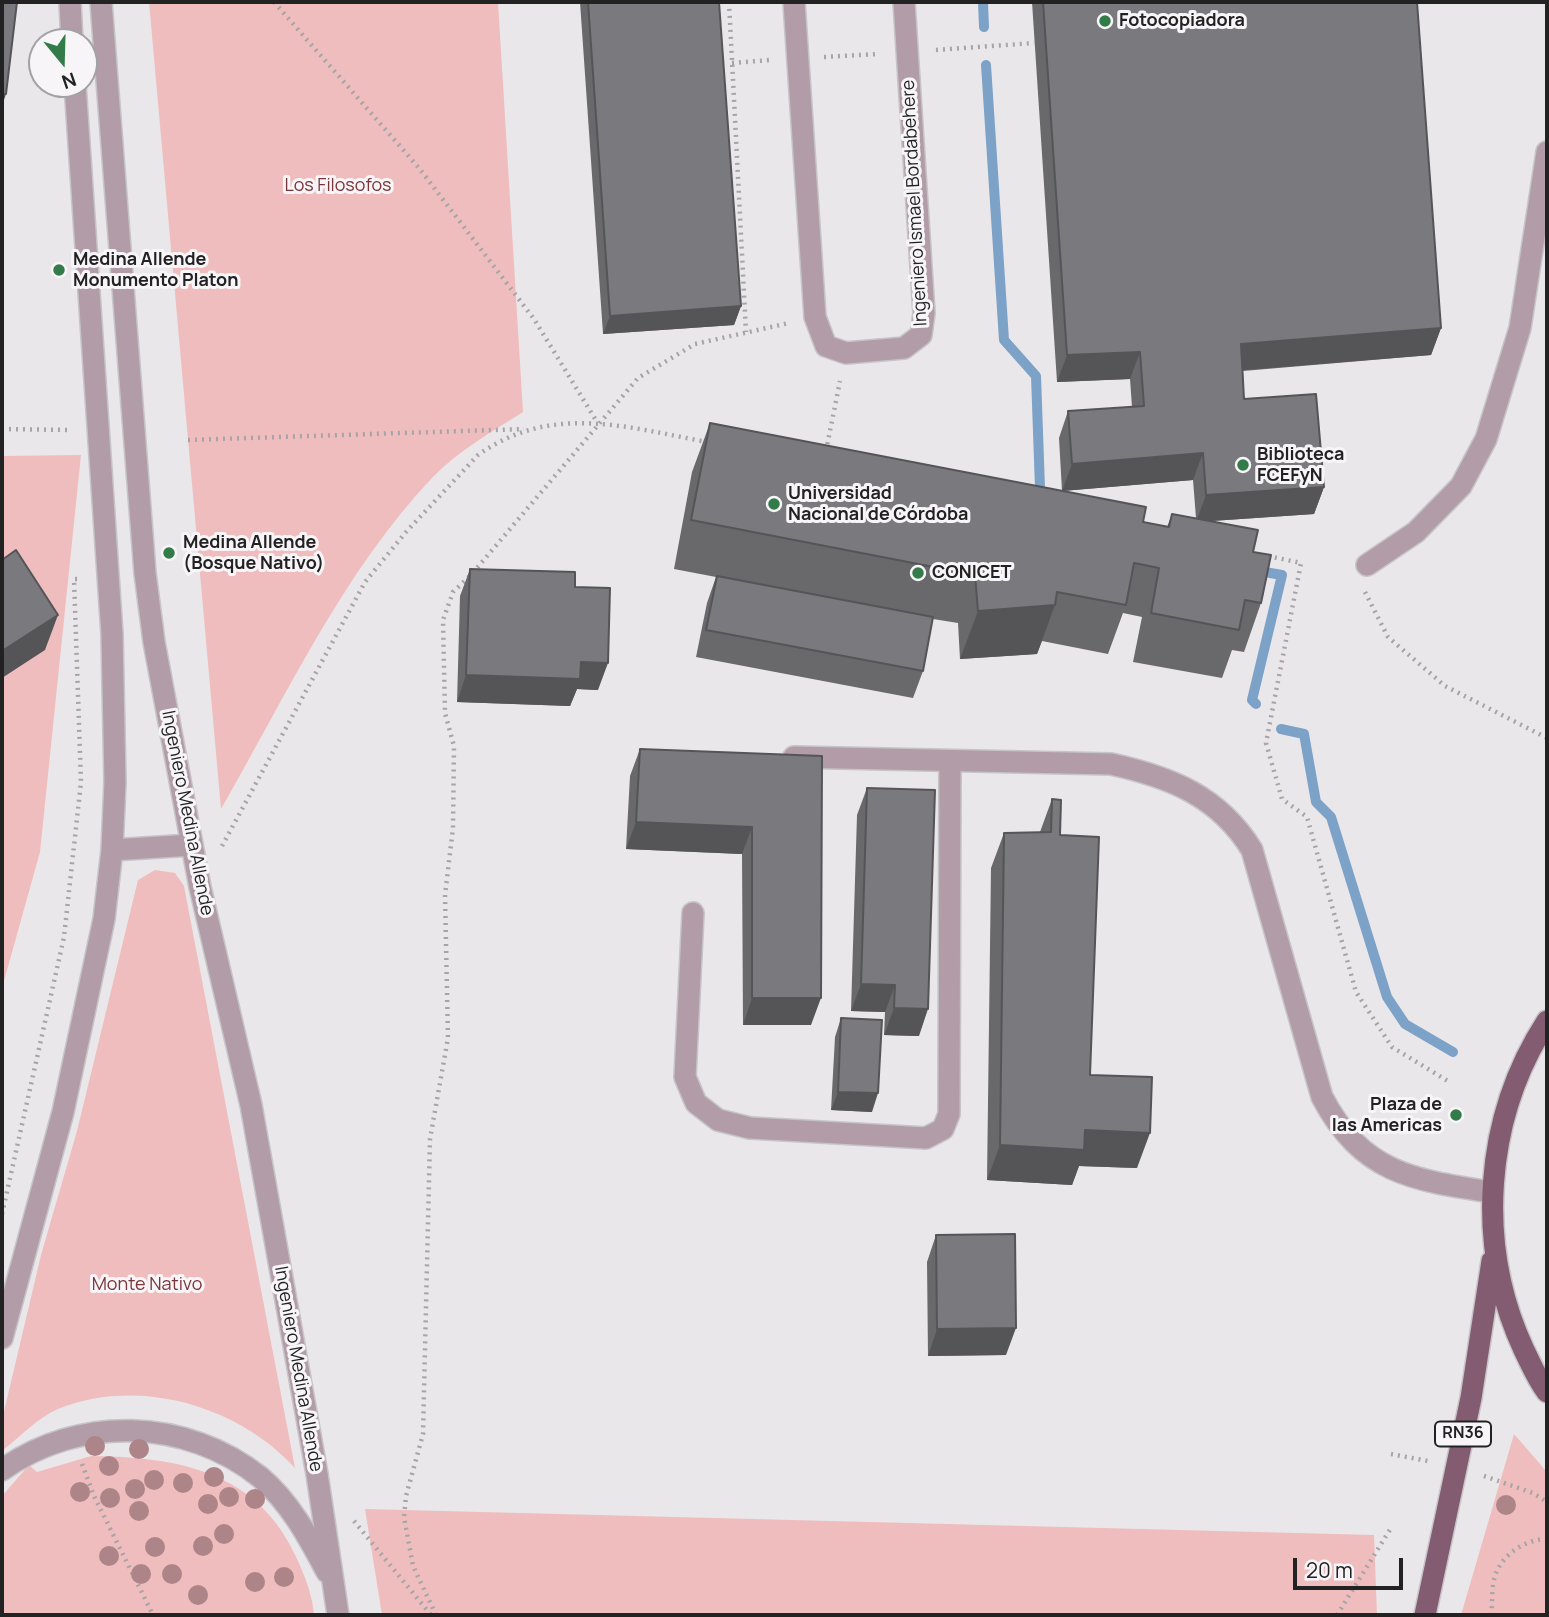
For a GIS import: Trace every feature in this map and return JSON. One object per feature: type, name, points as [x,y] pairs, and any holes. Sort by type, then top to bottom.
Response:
[{"type":"main road","name":"RN36","points":[[1425,1615],[1471,1398],[1493,1252],[1491,1192],[1510,1094],[1547,1021]]},
{"type":"main road","name":"RN36","points":[[1493,1252],[1510,1319],[1547,1392]]},
{"type":"street","points":[[70,2],[71,28]]},
{"type":"street","name":"Ingeniero Medina Allende","points":[[101,2],[145,573],[154,642],[200,887],[251,1105],[338,1615]]},
{"type":"street","points":[[794,2],[815,317],[826,346],[845,353]]},
{"type":"street","name":"Ingeniero Ismael Bordabehere","points":[[845,353],[904,348],[921,335],[924,313],[904,2]]},
{"type":"street","points":[[2,1338],[63,1112],[104,919],[113,850],[115,782],[109,579],[76,98]]},
{"type":"street","points":[[1367,565],[1416,532],[1461,486],[1486,439],[1520,328],[1547,152]]},
{"type":"street","points":[[776,757],[1111,764],[1175,784],[1212,804],[1237,826],[1252,850],[1322,1097],[1338,1128],[1387,1168],[1439,1184],[1491,1192]]},
{"type":"street","points":[[693,913],[685,1077],[696,1103],[718,1120],[750,1128],[926,1138],[943,1129],[949,1114],[950,761]]},
{"type":"street","points":[[113,850],[192,845]]},
{"type":"street","points":[[2,1469],[40,1447],[72,1437],[128,1429],[180,1436],[228,1455],[261,1478],[299,1521],[334,1587]]},
{"type":"path","points":[[274,2],[419,168],[534,319],[598,422]]},
{"type":"path","points":[[729,2],[746,332]]},
{"type":"path","points":[[436,1615],[413,1566],[404,1517],[406,1496],[423,1434],[430,1139],[448,1038],[445,895],[453,828],[454,747],[445,713],[443,620],[453,592],[471,575],[638,378],[695,344],[815,317]]},
{"type":"path","points":[[824,463],[845,353]]},
{"type":"path","points":[[200,887],[365,582],[413,523],[478,455],[529,429],[548,424],[598,422],[717,444]]},
{"type":"path","points":[[2,429],[99,430]]},
{"type":"path","points":[[188,440],[529,429]]},
{"type":"path","points":[[1261,554],[1301,563],[1266,743],[1282,799],[1307,817],[1356,992],[1392,1047],[1451,1083]]},
{"type":"path","points":[[1367,565],[1360,583],[1388,637],[1445,686],[1547,738]]},
{"type":"path","points":[[2,1214],[64,937],[81,782],[74,579],[109,579]]},
{"type":"path","points":[[72,1437],[94,1496],[153,1615]]},
{"type":"path","points":[[346,1511],[431,1615]]},
{"type":"path","points":[[1337,1615],[1391,1528]]},
{"type":"path","points":[[1491,1615],[1494,1577],[1501,1564],[1516,1548],[1536,1539],[1547,1539]]},
{"type":"green space","name":"Los Filosofos","points":[[149,2],[498,2],[523,412],[476,442],[433,477],[371,552],[318,636],[221,809]]},
{"type":"green space","points":[[81,455],[40,852],[2,988],[2,456]]},
{"type":"green space","name":"Monte Nativo","points":[[155,870],[175,873],[184,886],[295,1468],[272,1446],[246,1428],[216,1413],[186,1403],[153,1397],[121,1396],[89,1400],[58,1409],[2,1451],[2,1420],[41,1255],[77,1131],[138,880]]},
{"type":"green space","points":[[1514,1434],[1547,1472],[1547,1615],[1461,1615]]},
{"type":"green space","points":[[91,1456],[154,1460],[184,1466],[212,1475],[238,1488],[261,1506],[281,1529],[306,1580],[314,1615],[2,1615],[2,1496],[29,1465],[37,1472]]},
{"type":"green space","points":[[365,1509],[1374,1535],[1377,1615],[382,1615]]},
{"type":"building","points":[[2,2],[17,2],[6,94],[2,94]]},
{"type":"building","points":[[588,2],[719,2],[741,306],[610,316]]},
{"type":"building","points":[[1043,2],[1417,2],[1441,328],[1241,344],[1244,399],[1316,394],[1324,487],[1206,495],[1203,453],[1072,464],[1068,411],[1144,406],[1140,352],[1067,355]]},
{"type":"building","points":[[710,423],[1146,507],[1143,522],[1169,527],[1172,514],[1258,530],[1253,552],[1271,555],[1261,603],[1245,600],[1239,630],[1151,613],[1159,568],[1134,563],[1126,605],[1057,592],[1055,605],[978,611],[975,575],[691,520]]},
{"type":"building","points":[[16,550],[58,615],[2,651],[2,560]]},
{"type":"building","points":[[470,569],[575,572],[575,587],[610,588],[608,663],[581,662],[580,679],[466,675]]},
{"type":"building","points":[[717,576],[933,617],[923,671],[706,630]]},
{"type":"building","points":[[640,749],[822,756],[821,998],[752,998],[752,827],[636,822]]},
{"type":"building","points":[[867,788],[935,790],[928,1009],[894,1008],[895,985],[861,984]]},
{"type":"building","points":[[1052,799],[1061,800],[1060,835],[1099,837],[1090,1075],[1152,1077],[1150,1133],[1085,1130],[1084,1150],[1000,1145],[1004,833],[1051,832]]},
{"type":"building","points":[[841,1018],[882,1020],[878,1093],[838,1092]]},
{"type":"building","points":[[1015,1234],[1016,1328],[937,1329],[936,1235]]},
{"type":"waterway","points":[[983,2],[984,27]]},
{"type":"waterway","points":[[986,65],[1004,340],[1036,376],[1040,488]]},
{"type":"waterway","points":[[1253,570],[1282,575],[1252,700],[1256,704]]},
{"type":"waterway","points":[[1281,729],[1304,734],[1316,802],[1331,817],[1387,997],[1405,1024],[1453,1052]]},
{"type":"place","name":"Fotocopiadora","points":[[1105,21]]},
{"type":"place","name":"Medina Allende Monumento Platon","points":[[59,270]]},
{"type":"place","name":"Biblioteca FCEFyN","points":[[1243,465]]},
{"type":"place","name":"Universidad Nacional de Córdoba","points":[[774,504]]},
{"type":"place","name":"Medina Allende (Bosque Nativo)","points":[[169,553]]},
{"type":"place","name":"CONICET","points":[[918,573]]},
{"type":"place","name":"Plaza de las Americas","points":[[1456,1115]]}]
